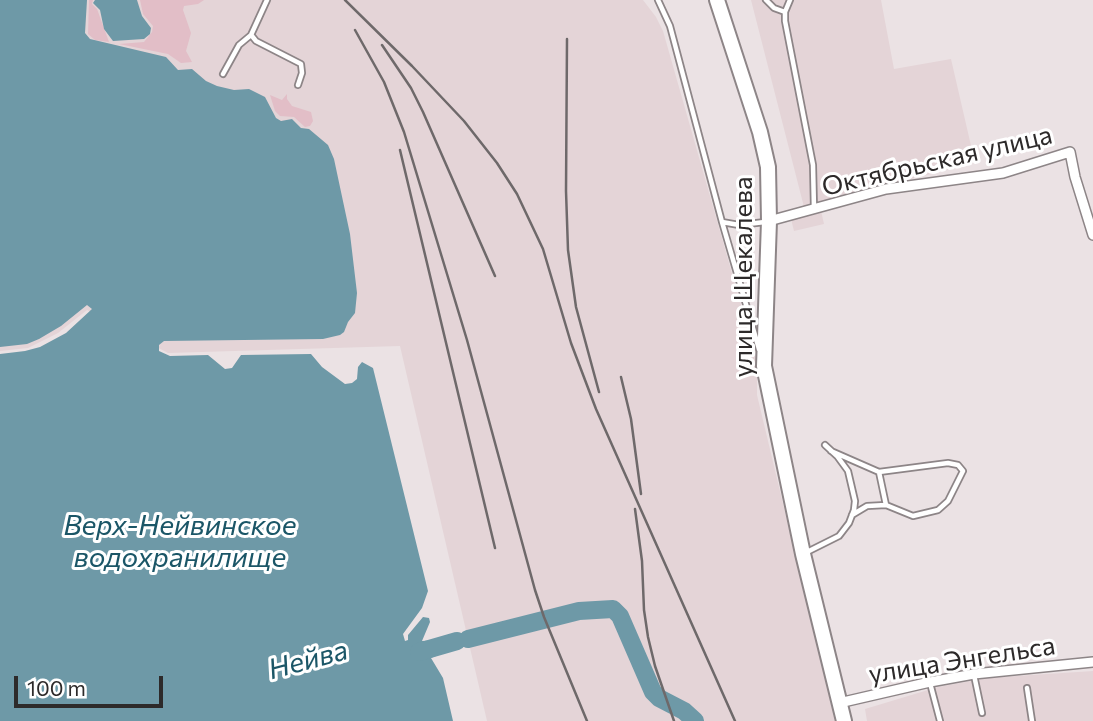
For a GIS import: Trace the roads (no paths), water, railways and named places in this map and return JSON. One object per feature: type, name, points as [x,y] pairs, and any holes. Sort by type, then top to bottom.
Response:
[{"type":"main road","name":"улица Щекалева","points":[[717,0],[760,132],[768,167],[764,366],[803,554],[844,721]]},
{"type":"street","name":"Октябрьская улица","points":[[769,221],[886,189],[1003,173],[1070,152],[1093,235]]},
{"type":"street","name":"улица Энгельса","points":[[839,703],[974,674],[1093,662]]},
{"type":"lane","points":[[223,74],[239,45],[251,35],[267,0]]},
{"type":"lane","points":[[658,0],[670,26],[722,222],[764,366]]},
{"type":"lane","points":[[766,0],[774,8],[785,12]]},
{"type":"lane","points":[[790,0],[785,12],[813,165],[814,210]]},
{"type":"lane","points":[[251,35],[256,41],[300,64],[302,72],[298,85]]},
{"type":"lane","points":[[722,222],[739,225],[769,221]]},
{"type":"lane","points":[[803,554],[838,536],[852,515],[855,501],[844,465],[825,445]]},
{"type":"lane","points":[[831,451],[879,472],[948,463],[958,465],[963,471],[948,501],[938,510],[913,516],[886,505],[867,506],[852,515]]},
{"type":"lane","points":[[879,472],[886,505]]},
{"type":"lane","points":[[974,674],[982,713]]},
{"type":"lane","points":[[930,682],[940,721]]},
{"type":"lane","points":[[1027,688],[1032,721]]},
{"type":"water","name":"Верх-Нейвинское водохранилище","points":[[0,0],[87,0],[85,33],[90,39],[166,57],[178,70],[192,69],[217,86],[234,90],[249,89],[265,97],[276,118],[281,121],[292,119],[328,145],[334,159],[350,234],[357,293],[355,313],[344,332],[323,339],[164,341],[159,345],[159,351],[170,356],[208,355],[225,369],[232,368],[241,355],[311,354],[322,367],[345,384],[357,379],[358,367],[362,362],[373,368],[428,591],[422,608],[403,634],[405,641],[408,640],[408,635],[423,617],[429,618],[430,622],[422,641],[440,640],[443,653],[431,658],[443,678],[453,721],[0,721],[0,354],[40,347],[66,333],[92,309],[87,305],[61,326],[27,344],[0,347]]},
{"type":"water","points":[[95,0],[137,0],[142,16],[151,28],[150,34],[144,39],[113,41],[104,29],[100,10],[93,3]]},
{"type":"waterway","name":"Нейва","points":[[468,639],[579,611],[613,609],[620,616],[653,692],[695,721]]},
{"type":"waterway","name":"Нейва","points":[[419,652],[457,641]]},
{"type":"railway","points":[[345,0],[464,121],[517,194],[543,249],[571,343],[596,409],[735,721]]},
{"type":"railway","points":[[355,30],[384,82],[404,132],[467,340],[535,590],[587,721]]},
{"type":"railway","points":[[567,39],[568,250],[576,307],[599,392]]},
{"type":"railway","points":[[382,45],[411,88],[423,112],[495,276]]},
{"type":"railway","points":[[400,150],[495,548]]},
{"type":"railway","points":[[621,377],[631,419],[641,494]]},
{"type":"railway","points":[[635,509],[648,637],[674,721]]}]
